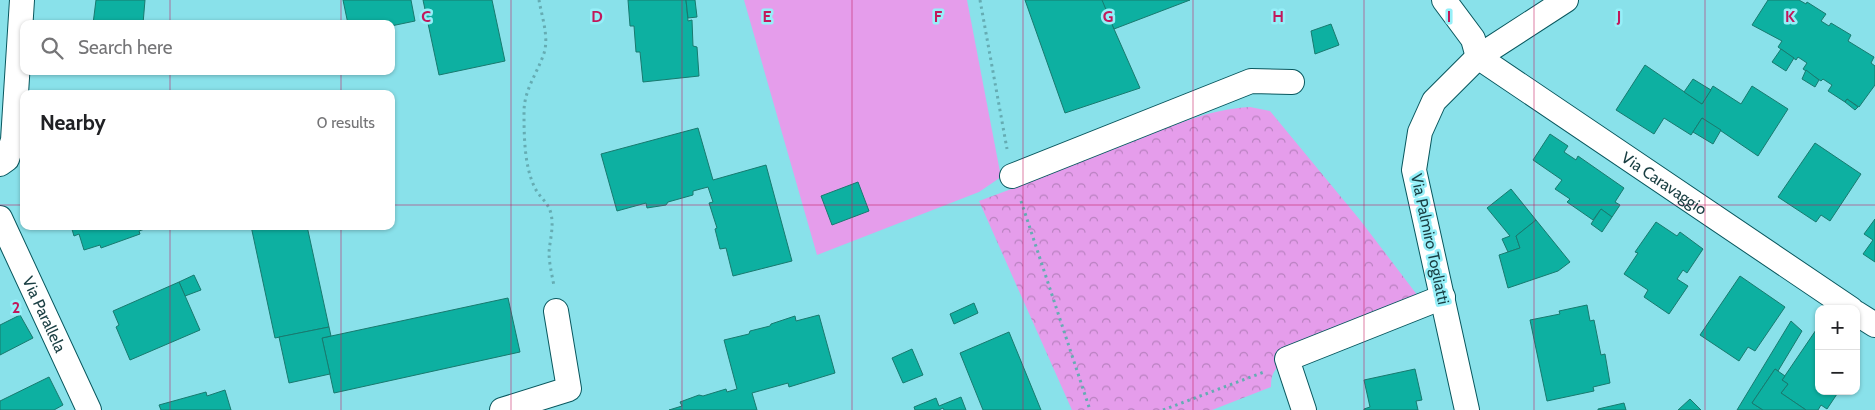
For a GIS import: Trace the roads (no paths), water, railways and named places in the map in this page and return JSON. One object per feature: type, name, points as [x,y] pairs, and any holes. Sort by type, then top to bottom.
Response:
[{"type":"street","points":[[21,20],[22,0]]},
{"type":"street","points":[[1444,0],[1473,39],[1478,57]]},
{"type":"street","name":"Via Palmiro Togliatti","points":[[1468,410],[1414,170],[1420,132],[1434,101],[1478,57],[1566,0]]},
{"type":"street","points":[[0,164],[7,160],[13,140],[20,31]]},
{"type":"street","name":"Via Caravaggio","points":[[1478,57],[1844,305]]},
{"type":"street","points":[[1012,176],[1251,81],[1292,82]]},
{"type":"street","name":"Via Parallela","points":[[0,218],[89,410]]},
{"type":"street","points":[[1304,410],[1287,358],[1443,297]]},
{"type":"street","points":[[502,410],[569,389],[556,312]]},
{"type":"street","points":[[1860,316],[1875,325]]}]
